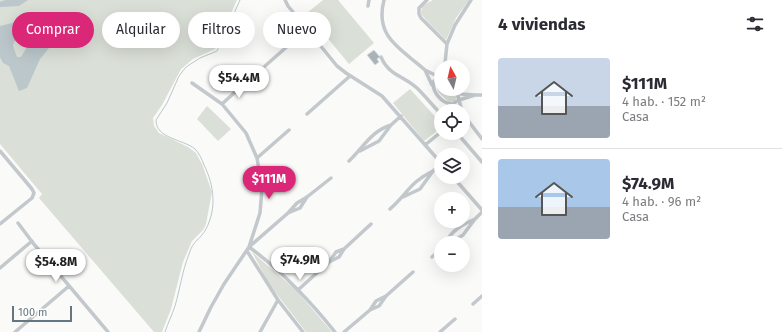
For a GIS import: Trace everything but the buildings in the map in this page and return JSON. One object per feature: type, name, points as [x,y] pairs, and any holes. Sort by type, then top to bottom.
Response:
[{"type":"street","points":[[285,0],[293,12]]},
{"type":"street","points":[[368,6],[369,0]]},
{"type":"street","points":[[384,0],[382,15],[387,35],[396,47],[425,70],[434,74]]},
{"type":"street","points":[[427,0],[419,8],[420,16],[447,44]]},
{"type":"street","points":[[446,60],[447,44],[459,17],[471,0]]},
{"type":"street","points":[[265,66],[285,48]]},
{"type":"street","points":[[322,48],[337,66],[382,96],[434,156]]},
{"type":"street","points":[[381,57],[385,64],[398,77],[417,88],[434,106]]},
{"type":"street","points":[[425,70],[434,87]]},
{"type":"street","points":[[307,114],[350,76]]},
{"type":"street","points":[[222,104],[246,82]]},
{"type":"street","points":[[192,83],[222,104],[246,132],[257,158],[261,179],[261,205],[258,222],[248,249],[218,294],[199,332]]},
{"type":"street","points":[[470,95],[482,95]]},
{"type":"street","points":[[439,96],[447,103],[452,104],[475,95]]},
{"type":"street","points":[[458,96],[459,104]]},
{"type":"street","points":[[360,151],[379,141],[391,125],[401,116]]},
{"type":"street","points":[[470,123],[482,139]]},
{"type":"street","points":[[349,161],[360,151],[375,133],[391,125]]},
{"type":"street","points":[[257,158],[289,130]]},
{"type":"street","points":[[425,145],[434,138]]},
{"type":"street","points":[[464,140],[482,162]]},
{"type":"street","points":[[0,151],[34,193],[32,198],[0,224]]},
{"type":"street","points":[[403,197],[416,180],[433,172]]},
{"type":"street","points":[[390,209],[403,197],[420,189],[433,172]]},
{"type":"street","points":[[248,249],[288,214],[297,203],[331,178]]},
{"type":"street","points":[[459,184],[482,211],[461,236]]},
{"type":"street","points":[[288,214],[300,208],[307,197]]},
{"type":"street","points":[[450,236],[458,228],[475,219]]},
{"type":"street","points":[[18,223],[108,332]]},
{"type":"street","points":[[298,290],[329,262],[340,257],[344,249],[371,224]]},
{"type":"street","points":[[0,268],[32,241]]},
{"type":"street","points":[[248,249],[274,267],[298,290],[335,332]]},
{"type":"street","points":[[248,249],[278,300],[303,332]]},
{"type":"street","points":[[344,332],[370,310],[379,306],[386,296],[413,272]]},
{"type":"street","points":[[15,332],[69,286]]},
{"type":"street","points":[[473,304],[482,296]]},
{"type":"street","points":[[260,332],[278,300]]},
{"type":"street","points":[[440,332],[455,320]]},
{"type":"shaded area","points":[[0,0],[237,0],[232,12],[188,12],[188,48],[215,48],[193,59],[181,69],[162,105],[153,118],[154,126],[159,133],[188,147],[196,153],[202,164],[212,192],[206,224],[203,230],[192,241],[183,262],[171,309],[162,332],[154,332],[39,198],[42,194],[0,144]]},
{"type":"shaded area","points":[[6,0],[28,0],[19,6],[0,7],[0,2]]},
{"type":"shaded area","points":[[323,0],[338,0],[374,43],[349,64],[331,42],[331,12],[308,12]]},
{"type":"shaded area","points":[[433,0],[469,0],[456,18],[446,40],[421,14],[422,6]]},
{"type":"shaded area","points":[[12,23],[12,48],[14,48],[17,57],[21,57],[26,48],[49,48],[40,59],[27,88],[19,91],[9,66],[3,63],[0,57],[0,26]]},
{"type":"shaded area","points":[[410,89],[434,115],[434,133],[424,141],[393,103]]},
{"type":"shaded area","points":[[442,96],[457,96],[455,101],[449,102]]},
{"type":"shaded area","points":[[207,106],[231,129],[218,141],[197,119]]},
{"type":"shaded area","points":[[252,252],[296,290],[332,332],[306,332],[269,284]]},
{"type":"waterway","points":[[165,332],[175,306],[191,249],[206,229],[212,213],[213,197],[210,180],[198,152],[190,146],[165,135],[160,131],[156,120],[167,103],[179,76],[186,67],[200,58],[217,51],[240,0]]}]
